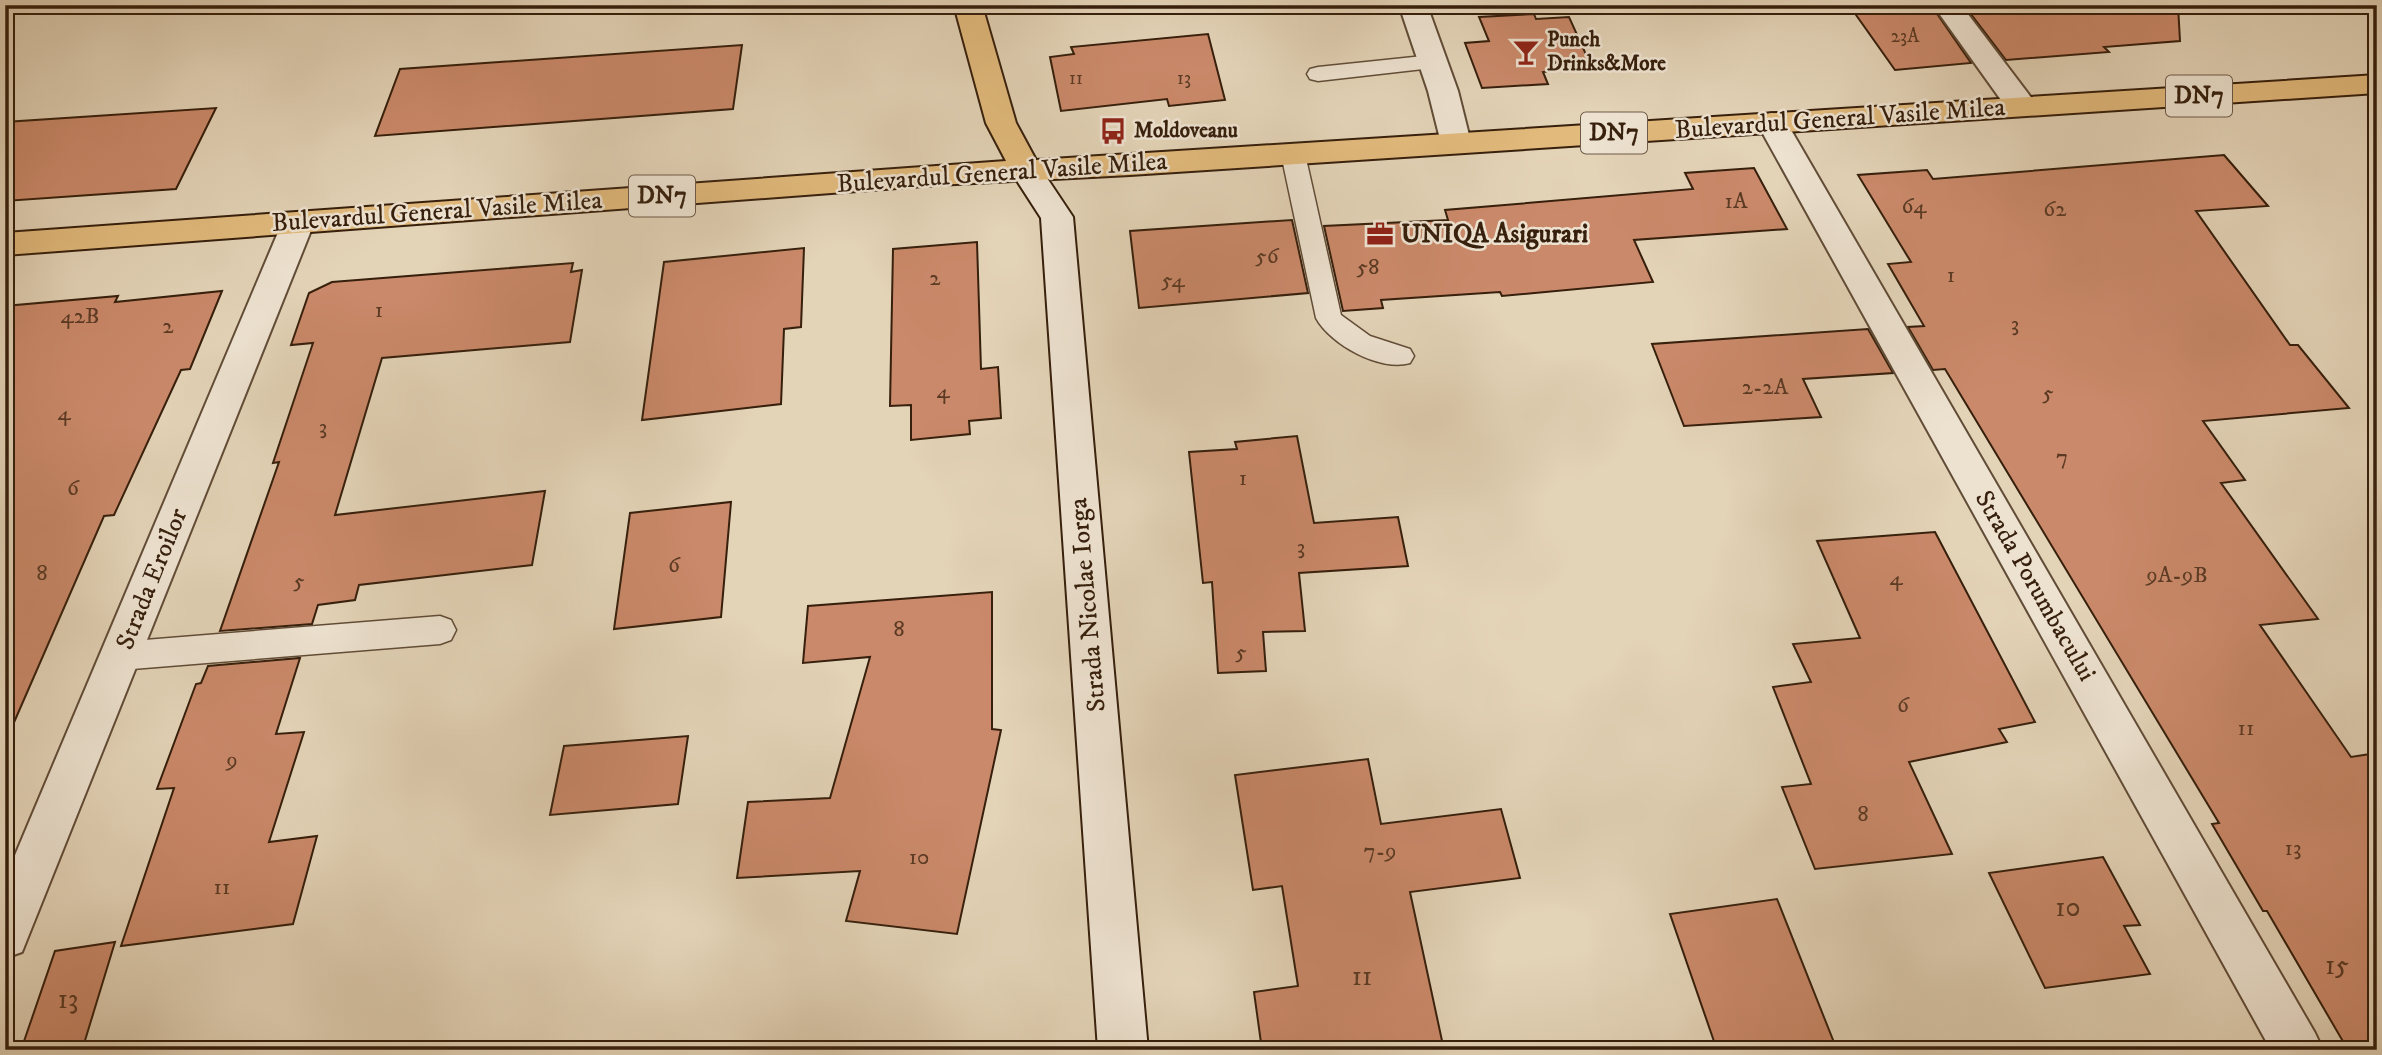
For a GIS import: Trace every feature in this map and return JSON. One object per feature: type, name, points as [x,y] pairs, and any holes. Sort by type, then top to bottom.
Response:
[{"type":"main road","points":[[968,5],[1001,124],[1026,170]]},
{"type":"main road","name":"Bulevardul General Vasile Milea","points":[[5,244],[1026,170],[2377,84]]},
{"type":"street","points":[[1413,5],[1433,62],[1456,143]]},
{"type":"street","points":[[1947,5],[2022,107]]},
{"type":"street","name":"Strada Porumbacului","points":[[1772,123],[2298,1050]]},
{"type":"street","name":"Strada Nicolae Iorga","points":[[1026,170],[1057,217],[1123,1050]]},
{"type":"street","name":"Strada Eroilor","points":[[5,935],[298,223]]},
{"type":"lane","points":[[1318,74],[1433,62]]},
{"type":"lane","points":[[1293,154],[1329,318],[1336,327],[1371,348],[1399,356]]},
{"type":"lane","points":[[120,656],[440,630]]},
{"type":"building","points":[[1849,5],[1931,5],[1971,63],[1895,70]]},
{"type":"building","points":[[1964,5],[2178,5],[2180,41],[2104,47],[2109,52],[2006,60]]},
{"type":"building","name":"Punch Drinks&More","points":[[1534,14],[1536,19],[1569,17],[1589,61],[1550,63],[1554,71],[1543,72],[1548,84],[1482,88],[1465,43],[1489,41],[1479,17]]},
{"type":"building","points":[[1208,34],[1225,100],[1169,106],[1167,99],[1061,111],[1050,57],[1074,54],[1071,47]]},
{"type":"building","points":[[742,45],[733,109],[375,136],[400,69]]},
{"type":"building","points":[[216,108],[176,189],[5,201],[5,122]]},
{"type":"building","points":[[2224,155],[2268,206],[2196,211],[2290,345],[2298,345],[2349,408],[2203,421],[2245,480],[2221,483],[2318,619],[2260,625],[2351,757],[2377,753],[2377,1050],[2348,1050],[2267,911],[2263,911],[2212,824],[2219,823],[1945,369],[1933,370],[1908,327],[1924,326],[1888,264],[1911,262],[1858,175],[1927,170],[1933,179]]},
{"type":"building","points":[[1754,168],[1787,229],[1634,240],[1653,282],[1502,296],[1500,292],[1381,300],[1383,308],[1343,311],[1324,226],[1448,220],[1445,210],[1693,189],[1685,173]]},
{"type":"building","points":[[1292,220],[1308,293],[1139,308],[1130,231]]},
{"type":"building","points":[[977,242],[981,369],[998,367],[1001,418],[969,421],[970,434],[911,440],[911,405],[890,406],[893,249]]},
{"type":"building","points":[[804,248],[801,327],[784,329],[781,404],[642,420],[664,262]]},
{"type":"building","points":[[573,263],[571,272],[582,270],[570,342],[382,358],[335,515],[545,491],[532,565],[359,585],[355,600],[318,605],[312,624],[220,631],[279,462],[273,463],[313,343],[291,345],[309,293],[332,282]]},
{"type":"building","points":[[222,291],[190,369],[181,370],[114,515],[104,516],[5,743],[5,306],[118,296],[115,302]]},
{"type":"building","points":[[1868,329],[1893,373],[1803,379],[1821,417],[1684,426],[1652,344]]},
{"type":"building","points":[[1297,436],[1314,523],[1398,517],[1408,566],[1299,573],[1305,631],[1263,632],[1266,671],[1218,673],[1212,582],[1203,583],[1189,452],[1237,449],[1235,442]]},
{"type":"building","points":[[731,502],[721,617],[614,629],[630,513]]},
{"type":"building","points":[[1935,532],[2035,722],[1999,729],[2007,742],[1909,762],[1952,854],[1815,869],[1782,787],[1811,784],[1773,687],[1811,682],[1793,644],[1860,638],[1817,541]]},
{"type":"building","points":[[992,592],[992,729],[1001,730],[957,934],[846,921],[860,871],[737,878],[748,802],[830,798],[870,657],[803,663],[808,606]]},
{"type":"building","points":[[300,658],[276,734],[304,732],[269,842],[317,836],[293,924],[121,946],[174,788],[157,789],[196,684],[201,683],[208,666]]},
{"type":"building","points":[[688,736],[678,804],[550,815],[564,746]]},
{"type":"building","points":[[1368,759],[1381,824],[1501,809],[1520,878],[1410,892],[1444,1050],[1262,1050],[1254,992],[1298,986],[1282,886],[1253,890],[1235,775]]},
{"type":"building","points":[[2103,857],[2140,925],[2124,926],[2150,974],[2045,988],[1989,873]]},
{"type":"building","points":[[1777,899],[1837,1050],[1717,1050],[1670,914]]},
{"type":"building","points":[[115,942],[83,1047],[21,1050],[55,951]]},
{"type":"place","name":"Punch Drinks&More","points":[[1526,52]]},
{"type":"place","name":"Moldoveanu","points":[[1113,131]]},
{"type":"place","name":"UNIQA Asigurari","points":[[1380,234]]}]
